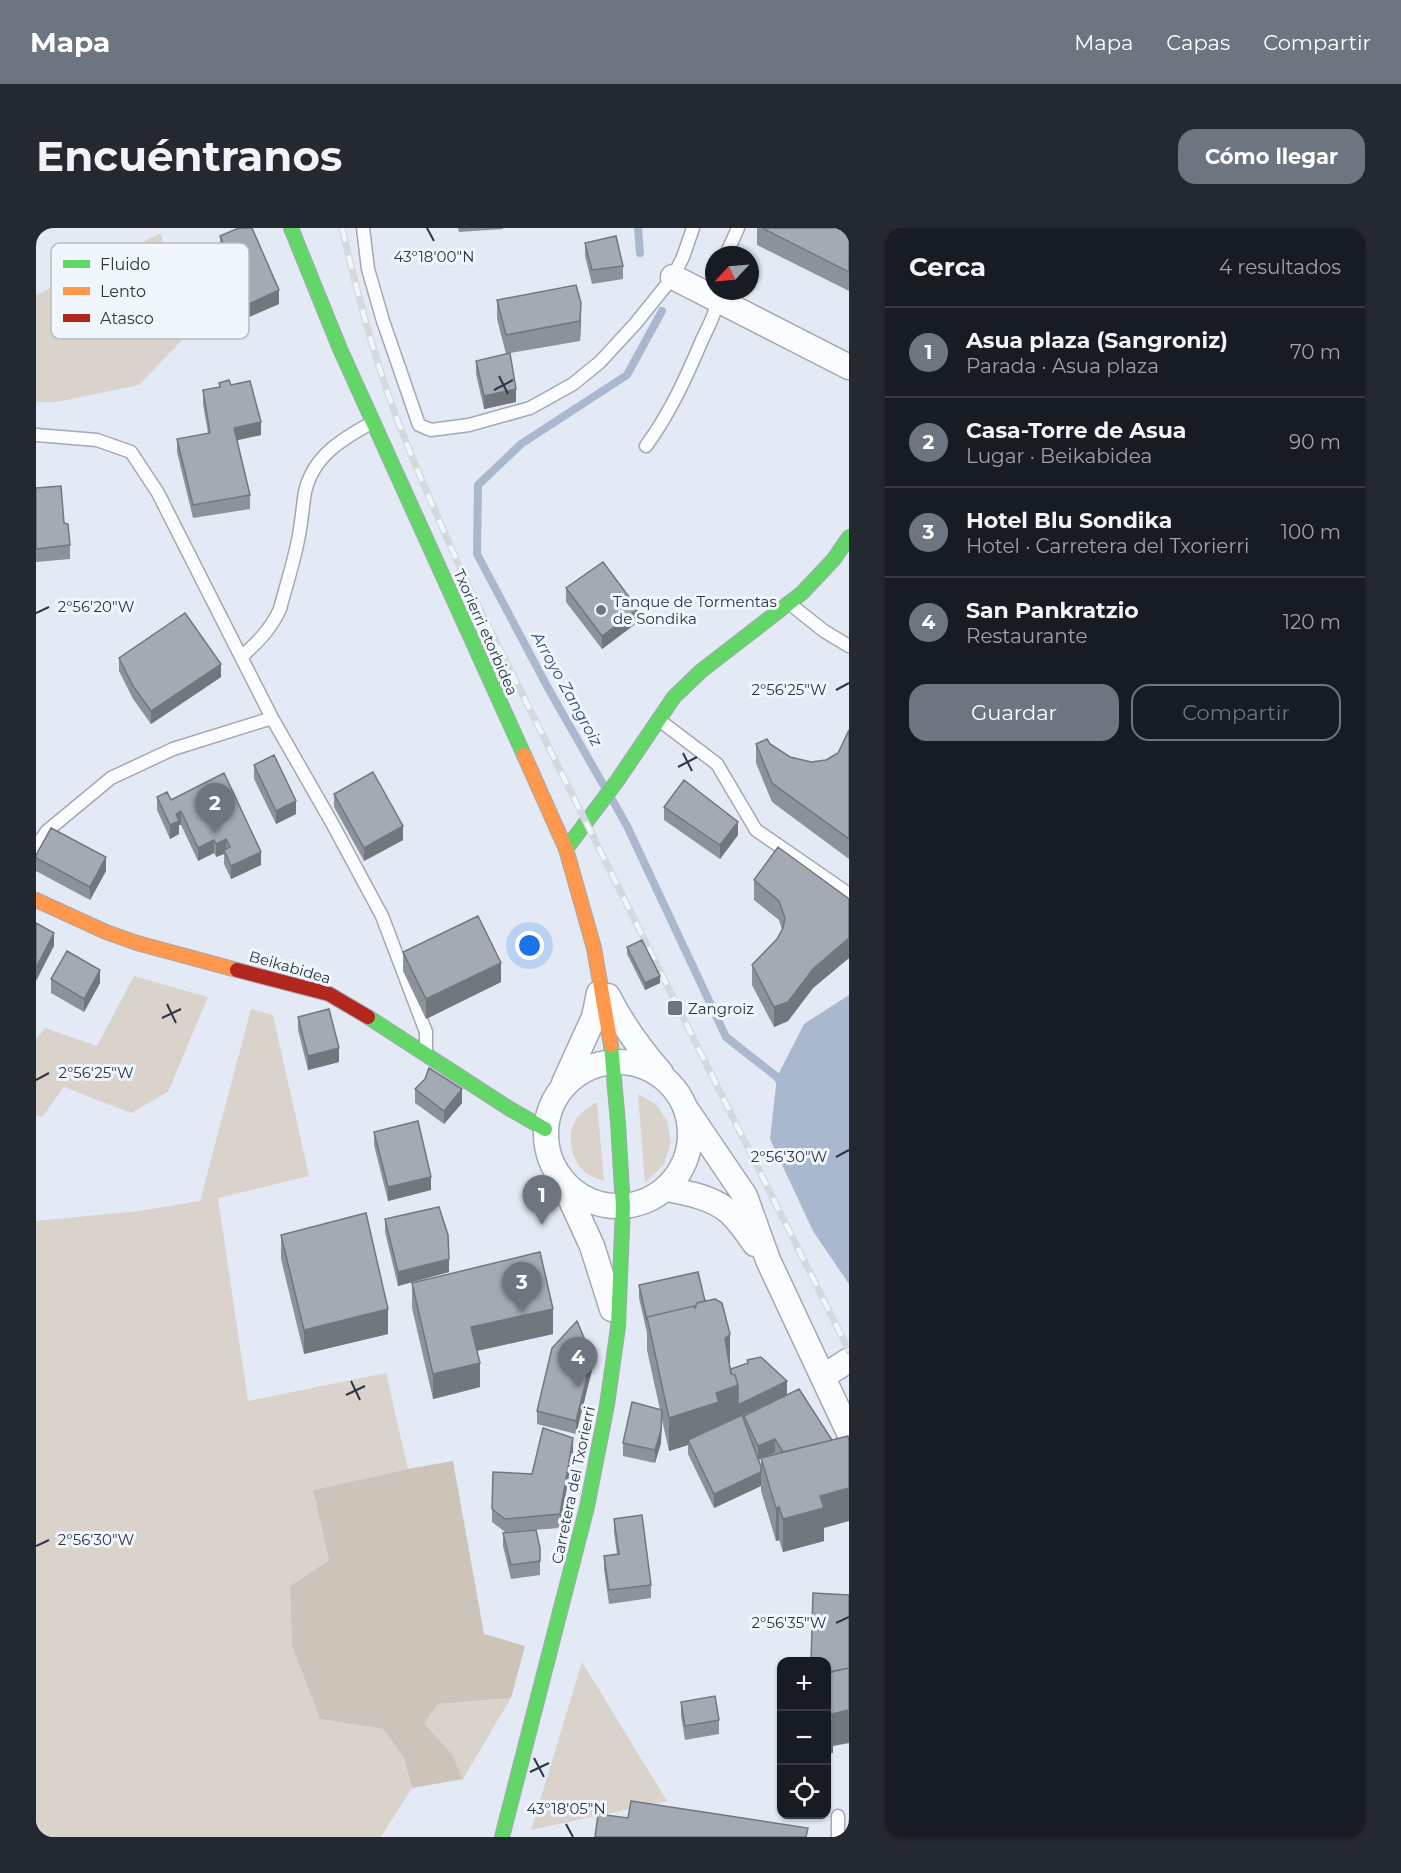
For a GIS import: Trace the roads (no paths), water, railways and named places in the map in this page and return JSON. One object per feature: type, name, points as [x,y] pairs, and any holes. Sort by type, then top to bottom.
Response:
[{"type":"street","name":"Txorierri etorbidea","points":[[291,228],[340,349],[566,849],[590,932],[601,981],[613,1061]]},
{"type":"street","points":[[673,277],[705,291]]},
{"type":"street","points":[[724,300],[849,367]]},
{"type":"street","points":[[566,849],[617,781],[674,697],[701,670],[802,593],[834,559],[849,537]]},
{"type":"street","name":"Beikabidea","points":[[36,900],[106,932],[137,943],[329,994],[545,1129]]},
{"type":"street","points":[[601,981],[615,1011],[639,1046],[680,1096],[745,1196],[768,1260],[849,1432]]},
{"type":"street","points":[[601,981],[594,1017],[550,1108],[545,1129],[546,1147],[552,1165],[562,1180],[592,1246],[618,1327]]},
{"type":"street","points":[[560,1090],[574,1076],[593,1066],[613,1061],[630,1062],[654,1071],[671,1084]]},
{"type":"street","name":"Carretera del Txorierri","points":[[502,1837],[587,1507],[607,1405],[618,1327],[623,1207],[620,1133],[613,1061]]},
{"type":"street","points":[[562,1180],[574,1192],[589,1201],[607,1206],[623,1207],[646,1202],[666,1189],[680,1172],[688,1152],[690,1131],[687,1110]]},
{"type":"street","points":[[666,1189],[695,1195],[712,1201],[729,1211],[768,1260]]},
{"type":"street","points":[[824,1376],[849,1360]]},
{"type":"lane","points":[[363,228],[368,269],[383,321],[419,425],[431,430],[469,425],[530,408],[573,384],[600,362],[673,277],[693,228]]},
{"type":"lane","points":[[730,246],[738,228]]},
{"type":"lane","points":[[646,446],[682,388],[714,313],[716,300]]},
{"type":"lane","points":[[241,657],[267,633],[280,609],[300,530],[305,491],[312,472],[331,448],[373,422]]},
{"type":"lane","points":[[36,435],[97,440],[131,452],[158,493],[272,718],[382,916],[426,1032],[426,1055]]},
{"type":"lane","points":[[789,604],[824,631],[849,646]]},
{"type":"lane","points":[[36,847],[47,831],[111,778],[173,748],[272,718]]},
{"type":"lane","points":[[658,719],[717,764],[756,830],[849,894]]},
{"type":"lane","points":[[838,1816],[838,1837]]},
{"type":"water","points":[[849,995],[849,1284],[813,1231],[770,1139],[777,1077],[804,1024]]},
{"type":"waterway","name":"Arroyo Zangroiz","points":[[638,228],[640,253]]},
{"type":"waterway","name":"Arroyo Zangroiz","points":[[604,786],[548,688],[477,554],[478,485],[521,444],[627,375],[662,311]]},
{"type":"waterway","name":"Arroyo Zangroiz","points":[[613,801],[627,826],[726,1037],[777,1077],[782,1085]]},
{"type":"railway","points":[[342,228],[365,319],[393,408],[468,585],[849,1351]]},
{"type":"place","name":"Tanque de Tormentas de Sondika","points":[[601,610]]},
{"type":"place","name":"Casa-Torre de Asua","points":[[215,833]]},
{"type":"place","name":"Zangroiz","points":[[675,1008]]},
{"type":"place","name":"Asua plaza (Sangroniz)","points":[[542,1225]]},
{"type":"place","name":"Hotel Blu Sondika","points":[[522,1312]]},
{"type":"place","name":"San Pankratzio","points":[[578,1387]]}]
